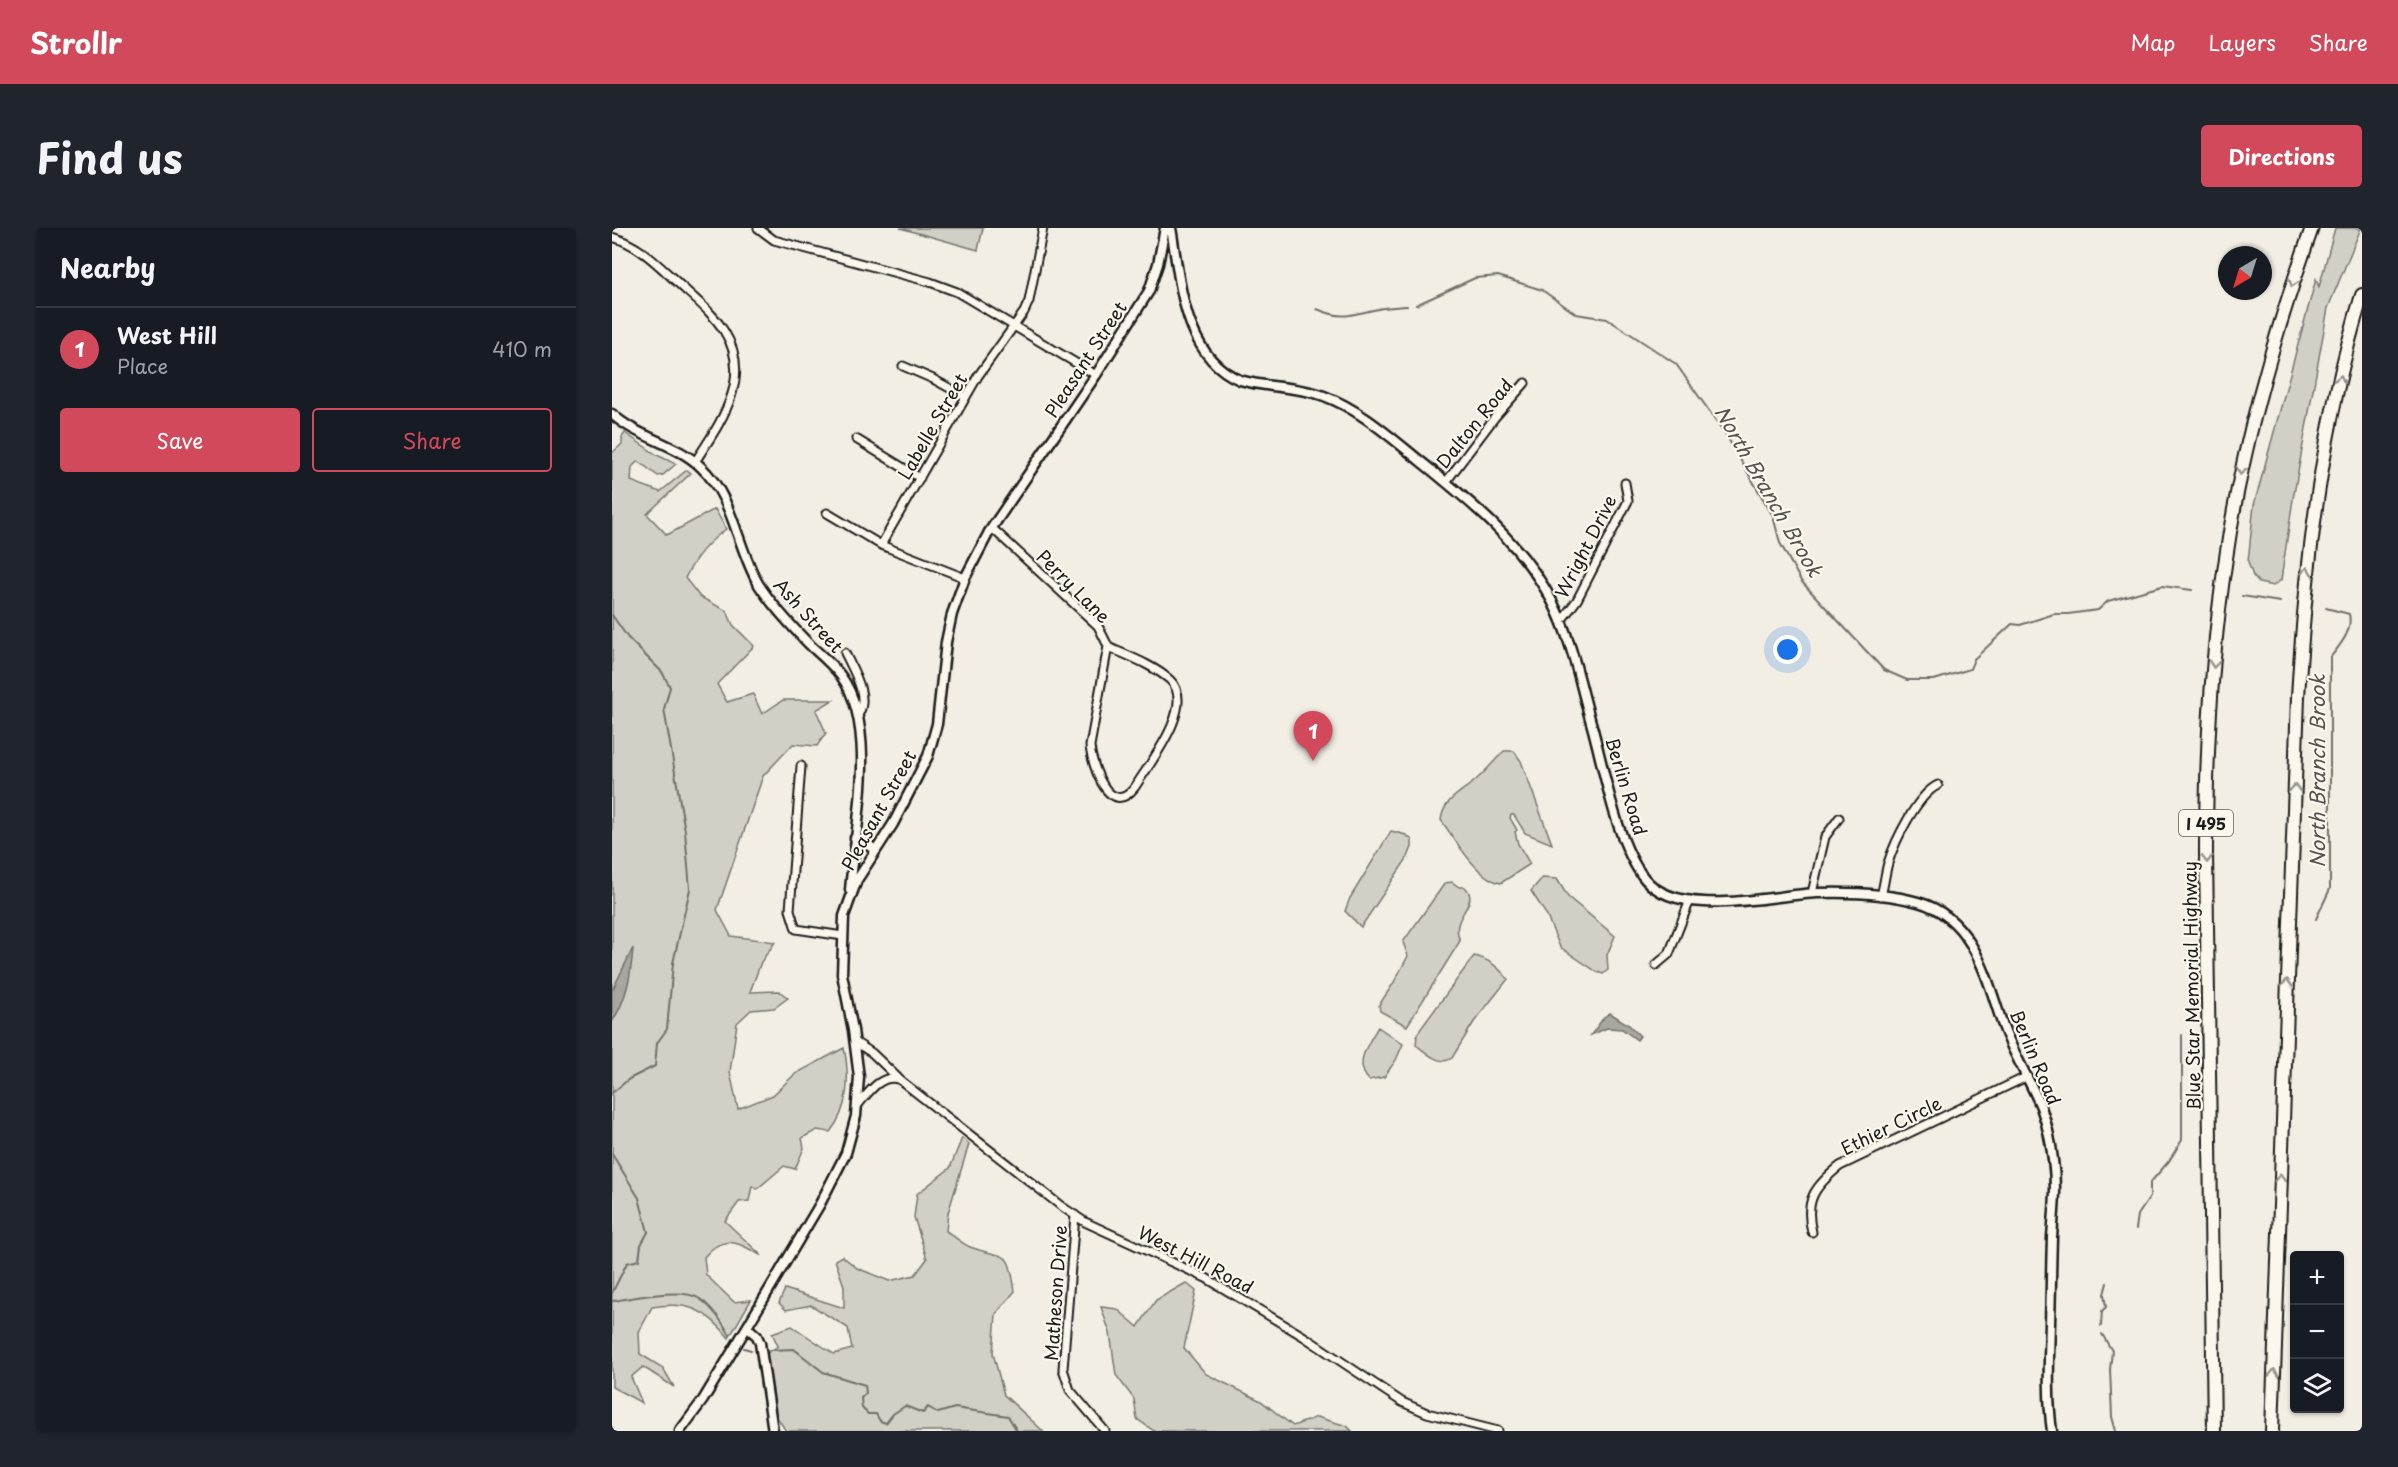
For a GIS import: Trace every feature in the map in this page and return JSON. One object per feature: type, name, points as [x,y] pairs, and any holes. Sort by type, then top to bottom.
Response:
[{"type":"highway","name":"Blue Star Memorial Highway","points":[[2214,1431],[2206,853],[2211,703],[2221,595],[2238,487],[2265,378],[2312,228]]},
{"type":"highway","points":[[2272,1431],[2298,697],[2304,596],[2325,448],[2342,370],[2362,295]]},
{"type":"street","points":[[758,228],[774,240],[930,282],[957,292],[1096,375]]},
{"type":"street","name":"Labelle Street","points":[[881,545],[966,398],[1024,312],[1029,301],[1042,228]]},
{"type":"street","name":"Pleasant Street","points":[[680,1431],[703,1400],[836,1174],[852,1133],[858,1105],[858,1077],[855,1042],[842,974],[844,916],[849,897],[908,798],[928,756],[937,724],[946,642],[952,614],[965,578],[992,528],[1096,375],[1149,291],[1158,264],[1165,228]]},
{"type":"street","name":"Berlin Road","points":[[1171,228],[1188,315],[1199,341],[1216,363],[1240,380],[1319,394],[1335,401],[1384,432],[1493,523],[1525,559],[1549,596],[1561,621],[1577,670],[1611,802],[1627,846],[1639,870],[1652,886],[1672,896],[1690,900],[1730,901],[1812,893],[1881,896],[1927,905],[1945,914],[1959,925],[1983,969],[2011,1045],[2045,1121],[2055,1175],[2048,1377],[2052,1431]]},
{"type":"street","points":[[612,237],[639,248],[654,260],[713,316],[731,345],[736,372],[730,402],[723,418],[695,462]]},
{"type":"street","points":[[903,366],[933,379],[966,398]]},
{"type":"street","name":"Dalton Road","points":[[1446,482],[1495,417],[1525,383]]},
{"type":"street","name":"Ash Street","points":[[612,414],[636,431],[695,462],[714,482],[726,503],[744,552],[759,584],[780,614],[841,677],[858,715],[861,751],[861,784],[849,897]]},
{"type":"street","points":[[856,439],[920,478]]},
{"type":"street","name":"Wright Drive","points":[[1561,621],[1577,600],[1628,501],[1625,483]]},
{"type":"street","points":[[827,513],[881,545],[965,578]]},
{"type":"street","name":"Perry Lane","points":[[992,528],[1098,626],[1108,647],[1090,746],[1095,770],[1105,790],[1115,796],[1123,796],[1130,794],[1135,787],[1168,733],[1176,715],[1179,700],[1172,681],[1108,647]]},
{"type":"street","points":[[845,653],[861,692],[863,703],[858,715]]},
{"type":"street","points":[[801,766],[790,910],[796,929],[843,936]]},
{"type":"street","points":[[1881,896],[1888,863],[1903,831],[1924,794],[1938,785]]},
{"type":"street","points":[[1812,893],[1825,837],[1839,818]]},
{"type":"street","points":[[855,838],[876,849]]},
{"type":"street","points":[[1656,965],[1669,954],[1690,900]]},
{"type":"street","name":"West Hill Road","points":[[855,1042],[872,1053],[900,1080],[1076,1215],[1206,1278],[1304,1336],[1402,1402],[1427,1413],[1498,1431]]},
{"type":"street","points":[[858,1105],[882,1080],[894,1077],[900,1080]]},
{"type":"street","name":"Ethier Circle","points":[[1812,1232],[1808,1211],[1812,1196],[1826,1178],[1840,1166],[2026,1077]]},
{"type":"street","name":"Matheson Drive","points":[[1076,1215],[1063,1369],[1070,1390],[1105,1431]]},
{"type":"street","points":[[747,1327],[757,1336],[760,1343],[773,1431]]},
{"type":"shaded area","points":[[900,228],[983,228],[978,250]]},
{"type":"shaded area","points":[[2335,228],[2361,228],[2328,308],[2293,499],[2281,580],[2273,586],[2259,583],[2253,576],[2248,562],[2254,505],[2316,279],[2319,287]]},
{"type":"shaded area","points":[[625,433],[657,455],[676,464],[663,475],[658,476],[638,461],[632,467],[631,481],[660,492],[687,470],[691,473],[647,514],[667,535],[715,509],[726,529],[702,551],[685,578],[700,597],[727,611],[733,625],[754,646],[717,684],[727,702],[753,694],[762,714],[783,700],[833,700],[816,710],[826,733],[817,746],[793,744],[763,776],[717,910],[731,936],[775,942],[761,962],[750,992],[779,991],[788,998],[774,1008],[751,1010],[737,1023],[730,1072],[738,1109],[773,1095],[795,1074],[844,1048],[847,1070],[844,1103],[830,1132],[817,1130],[802,1138],[804,1148],[795,1169],[784,1166],[757,1189],[752,1186],[749,1201],[739,1202],[725,1221],[762,1256],[739,1244],[725,1243],[718,1245],[704,1257],[706,1275],[734,1302],[751,1300],[729,1338],[713,1320],[696,1310],[676,1305],[652,1307],[639,1332],[640,1354],[663,1368],[674,1387],[643,1367],[631,1377],[642,1403],[612,1387],[612,453],[622,444],[622,437]]},
{"type":"shaded area","points":[[1504,751],[1514,751],[1521,761],[1552,844],[1525,833],[1514,815],[1511,815],[1510,818],[1517,830],[1515,832],[1518,844],[1530,864],[1501,883],[1492,880],[1475,866],[1441,820],[1450,801],[1477,779]]},
{"type":"shaded area","points":[[1391,831],[1406,835],[1412,840],[1412,847],[1408,857],[1361,927],[1345,911],[1350,898]]},
{"type":"shaded area","points":[[1542,878],[1557,879],[1568,897],[1615,936],[1607,955],[1608,970],[1603,974],[1560,947],[1546,914],[1531,891]]},
{"type":"shaded area","points":[[1452,882],[1459,887],[1465,887],[1470,899],[1458,924],[1457,932],[1460,941],[1407,1026],[1380,1011],[1379,1005],[1408,956],[1403,942],[1445,883]]},
{"type":"shaded area","points":[[633,948],[627,986],[612,1022],[612,991]]},
{"type":"shaded area","points":[[1474,956],[1493,964],[1508,979],[1474,1022],[1452,1058],[1438,1060],[1416,1045],[1417,1034]]},
{"type":"shaded area","points":[[1610,1013],[1629,1025],[1640,1036],[1637,1040],[1622,1029],[1607,1028],[1591,1035],[1604,1017]]},
{"type":"shaded area","points":[[1378,1027],[1403,1044],[1396,1060],[1384,1077],[1369,1080],[1364,1074],[1362,1061]]},
{"type":"shaded area","points":[[962,1138],[969,1144],[948,1213],[946,1231],[967,1246],[1004,1257],[1010,1267],[1015,1291],[996,1314],[993,1353],[1004,1395],[1043,1431],[786,1431],[775,1414],[766,1354],[778,1346],[772,1333],[792,1326],[834,1354],[852,1349],[848,1328],[811,1305],[786,1310],[779,1303],[785,1289],[844,1308],[844,1286],[835,1260],[842,1256],[857,1268],[889,1281],[915,1275],[927,1259],[914,1217],[917,1194],[950,1168]]},
{"type":"shaded area","points":[[1186,1283],[1196,1291],[1184,1348],[1206,1374],[1261,1401],[1293,1426],[1317,1417],[1347,1426],[1352,1431],[1154,1431],[1137,1419],[1134,1399],[1116,1375],[1110,1333],[1101,1307],[1117,1309],[1138,1327],[1156,1300]]},
{"type":"waterway","name":"North Branch Brook","points":[[1416,305],[1475,278],[1498,276],[1542,290],[1576,314],[1607,319],[1676,364],[1726,435],[1773,516],[1780,543],[1801,581],[1884,670],[1907,680],[1934,680],[1970,669],[1974,659],[2012,624],[2020,625],[2054,614],[2098,610],[2108,601],[2162,586],[2192,590]]},
{"type":"waterway","name":"North Branch Brook","points":[[1317,309],[1342,316],[1381,308],[1407,306]]},
{"type":"waterway","name":"North Branch Brook","points":[[2242,596],[2280,602]]},
{"type":"waterway","name":"North Branch Brook","points":[[2316,919],[2330,889],[2330,658],[2345,638],[2350,620],[2349,614],[2326,608]]},
{"type":"waterway","points":[[612,615],[628,638],[662,672],[670,687],[664,709],[685,831],[690,889],[673,963],[667,1029],[657,1043],[655,1066],[629,1079],[612,1093]]},
{"type":"waterway","name":"North Branch Brook","points":[[2136,1229],[2138,1215],[2150,1197],[2150,1183],[2169,1161],[2182,1140],[2182,1035]]},
{"type":"waterway","points":[[612,1154],[639,1198],[648,1232],[641,1245],[639,1260],[627,1263],[612,1293]]},
{"type":"waterway","name":"North Branch Brook","points":[[2101,1326],[2102,1311],[2106,1307],[2104,1294],[2107,1283]]},
{"type":"waterway","points":[[612,1301],[658,1294],[692,1296],[700,1299],[709,1307],[730,1335]]},
{"type":"waterway","name":"North Branch Brook","points":[[2102,1334],[2112,1351],[2110,1369],[2112,1417],[2116,1431]]},
{"type":"waterway","points":[[744,1348],[751,1350]]},
{"type":"waterway","points":[[769,1350],[794,1349],[823,1372],[865,1385],[866,1393],[861,1398],[862,1408],[868,1414],[876,1414],[880,1421],[886,1423],[893,1414],[905,1406],[923,1413],[928,1407],[938,1413],[955,1408],[1008,1416],[1017,1431]]},
{"type":"place","name":"West Hill","points":[[1313,761]]}]
